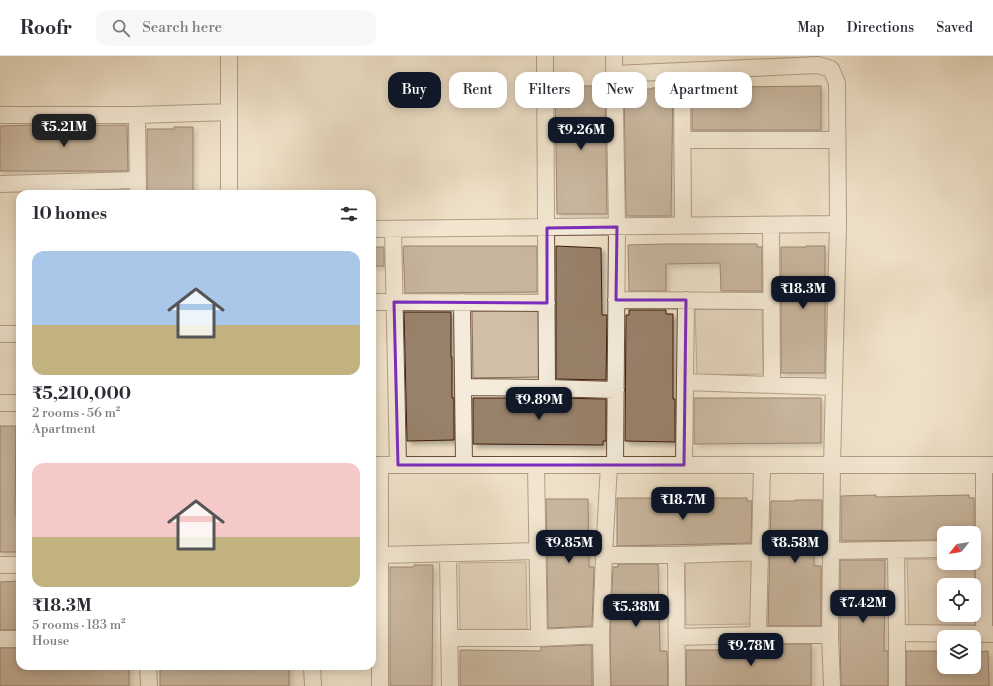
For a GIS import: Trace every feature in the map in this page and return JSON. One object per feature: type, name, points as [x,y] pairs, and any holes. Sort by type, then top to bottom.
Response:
[{"type":"street","points":[[229,56],[229,190]]},
{"type":"street","points":[[545,56],[547,388]]},
{"type":"street","points":[[614,56],[614,72]]},
{"type":"street","points":[[647,73],[818,65],[831,69],[837,82],[838,224],[832,465],[830,635],[832,686]]},
{"type":"street","points":[[682,71],[683,226]]},
{"type":"street","points":[[602,686],[601,635],[604,555],[612,465],[616,390],[617,227],[615,108]]},
{"type":"street","points":[[0,115],[137,115],[229,112]]},
{"type":"street","points":[[0,184],[52,188],[138,187],[137,115]]},
{"type":"street","points":[[682,140],[837,140]]},
{"type":"street","points":[[376,229],[838,224]]},
{"type":"street","points":[[772,225],[772,385]]},
{"type":"street","points":[[393,229],[398,465]]},
{"type":"street","points":[[616,300],[772,301]]},
{"type":"street","points":[[684,465],[686,300]]},
{"type":"street","points":[[376,302],[547,303]]},
{"type":"street","points":[[462,302],[464,465]]},
{"type":"street","points":[[0,334],[16,334]]},
{"type":"street","points":[[685,382],[834,387]]},
{"type":"street","points":[[463,387],[616,390]]},
{"type":"street","points":[[0,403],[16,403]]},
{"type":"street","points":[[380,686],[380,555],[376,465],[989,465],[981,532]]},
{"type":"street","points":[[536,465],[539,638]]},
{"type":"street","points":[[758,635],[762,465]]},
{"type":"street","points":[[896,550],[897,686]]},
{"type":"street","points":[[831,551],[937,550]]},
{"type":"street","points":[[380,555],[538,551]]},
{"type":"street","points":[[604,555],[676,555],[760,552]]},
{"type":"street","points":[[448,554],[450,686]]},
{"type":"street","points":[[676,555],[677,686]]},
{"type":"street","points":[[0,565],[16,565]]},
{"type":"street","points":[[897,634],[988,634],[981,568]]},
{"type":"street","points":[[449,638],[539,638],[601,635]]},
{"type":"street","points":[[677,637],[830,635]]},
{"type":"street","points":[[0,639],[16,639]]},
{"type":"street","points":[[148,670],[148,686]]},
{"type":"street","points":[[312,670],[313,686]]},
{"type":"highlighted area","points":[[617,227],[616,300],[686,300],[684,465],[398,465],[394,302],[547,303],[547,228]]},
{"type":"shaded area","points":[[695,308],[762,308],[763,374],[697,375]]},
{"type":"shaded area","points":[[539,310],[540,377],[473,378],[472,311]]},
{"type":"shaded area","points":[[752,558],[753,624],[686,625],[685,559]]},
{"type":"shaded area","points":[[907,559],[937,559],[937,570],[974,570],[974,578],[937,578],[937,622],[975,622],[975,625],[909,626]]},
{"type":"shaded area","points":[[526,562],[527,629],[460,630],[459,563]]},
{"type":"building","points":[[584,86],[592,86],[592,108],[605,108],[607,214],[557,214],[555,108],[584,108]]},
{"type":"building","points":[[821,86],[821,130],[692,130],[692,108],[752,108],[752,87]]},
{"type":"building","points":[[655,88],[655,108],[673,108],[671,216],[626,216],[624,108],[647,108],[647,89]]},
{"type":"building","points":[[127,125],[128,171],[0,171],[0,126]]},
{"type":"building","points":[[174,127],[193,127],[193,190],[147,190],[147,129],[174,129]]},
{"type":"building","points":[[757,244],[757,247],[762,247],[762,291],[721,291],[720,263],[666,264],[666,291],[629,291],[628,245]]},
{"type":"building","points":[[404,246],[537,246],[537,292],[405,293]]},
{"type":"building","points":[[556,246],[601,248],[602,315],[607,315],[606,380],[556,379]]},
{"type":"building","points":[[825,246],[825,373],[781,373],[781,247]]},
{"type":"building","points":[[376,247],[384,247],[384,266],[376,266]]},
{"type":"building","points":[[629,310],[666,310],[666,314],[673,314],[673,399],[675,399],[675,442],[625,441],[626,315],[629,315]]},
{"type":"building","points":[[404,312],[451,312],[454,440],[407,441]]},
{"type":"building","points":[[473,398],[606,399],[606,441],[603,441],[603,445],[473,444]]},
{"type":"building","points":[[694,398],[821,398],[821,443],[694,444]]},
{"type":"building","points":[[0,426],[16,426],[16,552],[0,552]]},
{"type":"building","points":[[876,495],[876,497],[969,495],[969,498],[974,498],[974,526],[937,526],[937,540],[841,541],[841,496]]},
{"type":"building","points":[[617,498],[747,498],[747,501],[752,501],[751,543],[617,546]]},
{"type":"building","points":[[546,499],[588,499],[589,567],[594,567],[592,626],[548,628]]},
{"type":"building","points":[[822,500],[822,537],[814,537],[814,566],[821,566],[821,626],[768,626],[771,501]]},
{"type":"building","points":[[840,560],[885,560],[884,651],[888,651],[888,686],[841,686]]},
{"type":"building","points":[[618,564],[658,564],[660,651],[667,651],[668,686],[611,686],[610,635],[613,567],[618,567]]},
{"type":"building","points":[[414,565],[433,565],[432,686],[390,686],[390,567],[414,567]]},
{"type":"building","points":[[16,581],[16,630],[0,630],[0,582]]},
{"type":"building","points":[[765,644],[811,644],[811,686],[686,686],[686,650],[765,650]]},
{"type":"building","points":[[592,645],[592,686],[460,686],[460,650],[541,651],[541,647]]},
{"type":"building","points":[[0,648],[16,648],[16,670],[129,670],[129,686],[0,686]]},
{"type":"building","points":[[906,651],[937,651],[937,674],[981,674],[981,652],[988,651],[989,686],[906,686]]},
{"type":"building","points":[[160,670],[289,670],[289,686],[160,686]]}]
